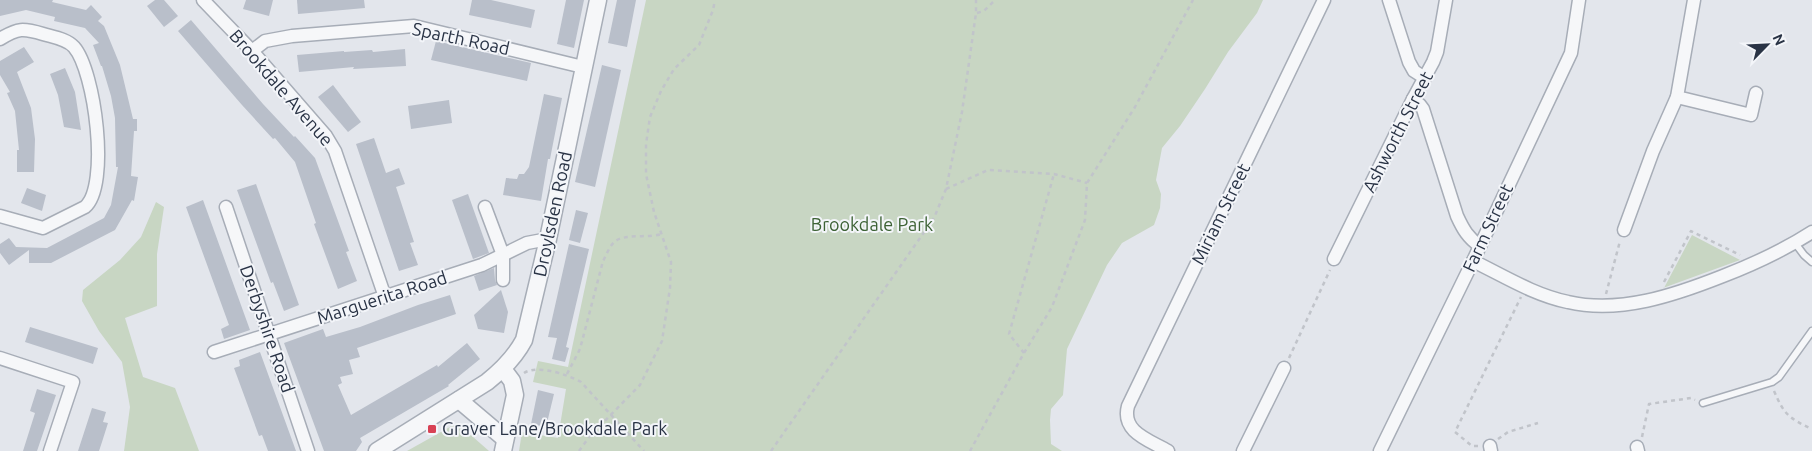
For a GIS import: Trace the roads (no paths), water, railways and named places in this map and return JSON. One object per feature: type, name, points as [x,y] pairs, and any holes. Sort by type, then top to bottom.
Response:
[{"type":"street","name":"Brookdale Avenue","points":[[203,0],[252,51],[326,136],[335,151],[384,296]]},
{"type":"street","name":"Droylsden Road","points":[[377,451],[487,382],[508,375],[524,340],[548,239],[598,0]]},
{"type":"street","name":"Miriam Street","points":[[1168,451],[1132,429],[1127,423],[1125,414],[1324,0]]},
{"type":"street","points":[[1389,0],[1408,62],[1416,74],[1425,78]]},
{"type":"street","name":"Ashworth Street","points":[[1334,259],[1437,52],[1446,0]]},
{"type":"street","name":"Farm Street","points":[[1380,451],[1571,54],[1579,0]]},
{"type":"street","points":[[1624,230],[1653,151],[1677,97],[1694,0]]},
{"type":"street","name":"Sparth Road","points":[[252,51],[265,41],[292,36],[414,26],[583,68]]},
{"type":"street","points":[[0,39],[14,30],[25,29],[67,41],[74,46],[91,87],[99,153],[94,189],[90,203],[85,207],[44,228],[0,216]]},
{"type":"street","points":[[1677,97],[1751,115],[1756,93]]},
{"type":"street","points":[[1413,99],[1423,109],[1457,216],[1464,232],[1480,246]]},
{"type":"street","name":"Derbyshire Road","points":[[226,207],[308,451]]},
{"type":"street","points":[[485,207],[503,255],[503,280]]},
{"type":"street","points":[[1473,261],[1539,294],[1568,303],[1603,305],[1634,303],[1670,296],[1755,263],[1795,243],[1812,232]]},
{"type":"street","name":"Marguerita Road","points":[[214,352],[482,265],[527,243],[548,239]]},
{"type":"street","points":[[0,358],[73,382],[50,451]]},
{"type":"street","points":[[1243,451],[1284,368]]},
{"type":"street","points":[[504,445],[515,395],[508,375]]},
{"type":"street","points":[[459,400],[504,445]]},
{"type":"lane","points":[[1795,243],[1812,262]]},
{"type":"lane","points":[[1703,403],[1770,382],[1779,377],[1812,331]]},
{"type":"place","name":"Graver Lane/Brookdale Park","points":[[432,429]]},
{"type":"park label","name":"Brookdale Park","points":[[872,225]]}]
